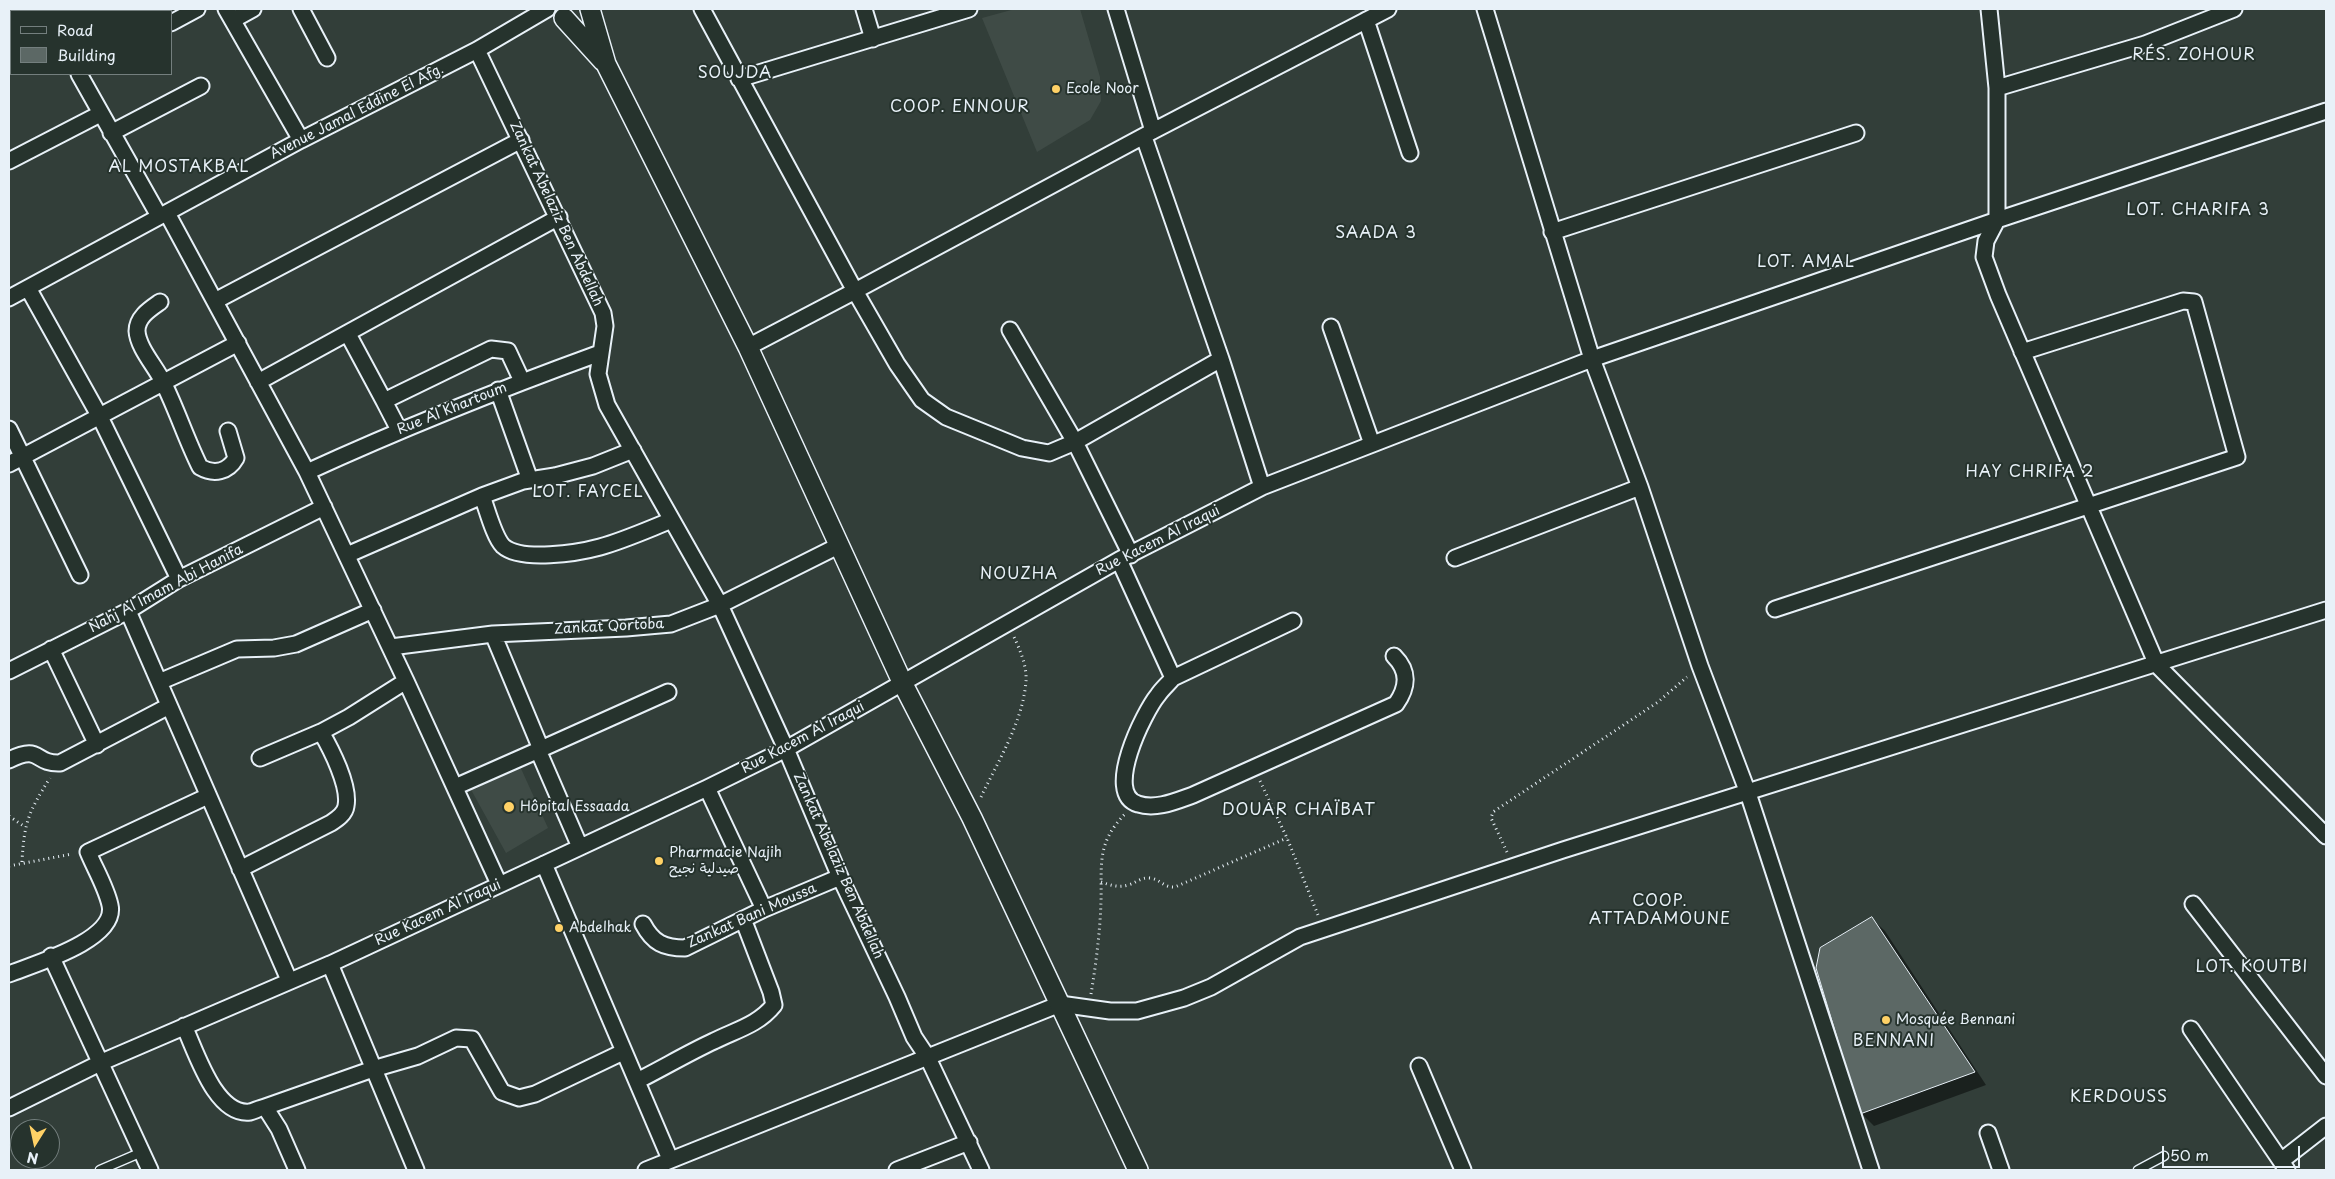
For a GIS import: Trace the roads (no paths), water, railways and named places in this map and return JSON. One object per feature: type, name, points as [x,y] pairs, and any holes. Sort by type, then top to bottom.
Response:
[{"type":"street","points":[[172,22],[197,9]]},
{"type":"street","points":[[253,9],[229,14],[301,140]]},
{"type":"street","points":[[301,9],[327,58]]},
{"type":"street","points":[[553,12],[576,17],[588,9],[606,64],[748,347],[903,684],[972,818],[1138,1170]]},
{"type":"street","points":[[702,9],[855,291],[897,364],[922,400],[946,417],[1022,448],[1048,453],[1075,442],[1221,359]]},
{"type":"street","points":[[864,9],[873,39]]},
{"type":"street","points":[[739,79],[969,9]]},
{"type":"street","points":[[1116,9],[1148,134],[1262,487]]},
{"type":"street","points":[[748,347],[1148,134],[1388,9]]},
{"type":"street","points":[[1484,9],[1592,359],[1640,487],[1700,666],[1748,793],[1871,1170]]},
{"type":"street","points":[[1989,9],[1997,88],[1997,220],[1986,241],[1984,257],[1998,296],[2157,665],[2326,836]]},
{"type":"street","points":[[1997,88],[2145,44],[2234,9]]},
{"type":"street","points":[[553,12],[606,64]]},
{"type":"street","name":"Avenue Jamal Eddine El Afg.","points":[[9,298],[301,140],[553,12]]},
{"type":"street","points":[[1366,20],[1410,153]]},
{"type":"street","name":"Zankat Abelaziz Ben Abdellah","points":[[477,50],[559,217],[603,313],[605,326],[598,374],[600,387],[608,405],[720,605],[786,749],[840,876],[894,989],[914,1037],[928,1058],[981,1170]]},
{"type":"street","points":[[80,75],[111,133],[163,214],[215,301],[307,472],[391,647],[499,884]]},
{"type":"street","points":[[111,133],[201,86]]},
{"type":"street","name":"Rue Kacem Al Iraqui","points":[[9,1108],[102,1062],[330,964],[707,788],[786,749],[1125,558],[1262,487],[1592,359],[1997,220],[2326,111]]},
{"type":"street","points":[[9,161],[100,114]]},
{"type":"street","points":[[1552,232],[1856,132]]},
{"type":"street","points":[[215,301],[521,140]]},
{"type":"street","points":[[258,382],[559,217]]},
{"type":"street","points":[[28,288],[100,416],[180,579]]},
{"type":"street","points":[[1775,609],[2237,456],[2194,302],[2183,301],[2022,352]]},
{"type":"street","points":[[160,302],[145,312],[139,322],[137,332],[164,383],[200,467],[209,472],[220,471],[232,466],[236,458],[228,431]]},
{"type":"street","points":[[1331,327],[1372,444]]},
{"type":"street","points":[[1010,330],[1075,442],[1125,558],[1173,678]]},
{"type":"street","points":[[348,334],[399,430]]},
{"type":"street","points":[[15,460],[238,343]]},
{"type":"street","points":[[384,401],[491,349],[508,351],[522,381]]},
{"type":"street","name":"Rue Al Khartoum","points":[[307,472],[399,430],[498,390],[600,353]]},
{"type":"street","points":[[498,390],[530,480]]},
{"type":"street","points":[[9,429],[15,460],[80,575]]},
{"type":"street","points":[[346,555],[482,496],[530,480],[593,466],[633,450]]},
{"type":"street","points":[[1455,558],[1640,487]]},
{"type":"street","points":[[482,496],[501,544],[509,550],[522,554],[580,551],[600,547],[672,520]]},
{"type":"street","name":"Nahj Al Imam Abi Hanifa","points":[[9,671],[128,611],[180,579],[324,507]]},
{"type":"street","name":"Zankat Qortoba","points":[[391,647],[493,634],[626,628],[670,624],[720,605],[840,545]]},
{"type":"street","points":[[159,682],[237,649],[274,648],[296,644],[373,610]]},
{"type":"street","points":[[646,1170],[1060,1004],[1089,1006],[1110,1011],[1136,1011],[1184,998],[1211,986],[1300,937],[1514,866],[2157,665],[2326,610]]},
{"type":"street","points":[[128,611],[289,980]]},
{"type":"street","points":[[1294,620],[1173,678],[1157,696],[1144,719],[1126,764],[1123,785],[1128,797],[1136,804],[1151,806],[1169,803],[1193,795],[1396,704],[1406,686],[1405,673],[1394,656]]},
{"type":"street","points":[[493,634],[580,847]]},
{"type":"street","points":[[51,649],[97,745]]},
{"type":"street","points":[[260,758],[321,732],[349,717],[406,681]]},
{"type":"street","points":[[455,787],[668,692]]},
{"type":"street","points":[[9,760],[25,752],[35,754],[50,764],[60,763],[169,706]]},
{"type":"street","points":[[240,868],[331,823],[346,808],[346,792],[332,754],[321,732]]},
{"type":"street","points":[[707,788],[764,909]]},
{"type":"street","points":[[9,974],[88,941],[105,925],[110,916],[110,905],[88,852],[208,796]]},
{"type":"street","points":[[544,864],[670,1160]]},
{"type":"street","name":"Zankat Bani Moussa","points":[[643,924],[650,937],[657,943],[670,948],[685,948],[764,909],[840,876]]},
{"type":"street","points":[[2193,904],[2326,1076]]},
{"type":"street","points":[[638,1081],[714,1041],[748,1026],[766,1015],[774,1005],[771,992],[743,919]]},
{"type":"street","points":[[51,956],[102,1062],[150,1170]]},
{"type":"street","points":[[330,964],[416,1170]]},
{"type":"street","points":[[184,1026],[211,1085],[222,1101],[232,1108],[250,1112],[373,1069],[418,1056],[456,1038],[472,1039],[502,1092],[518,1098],[535,1094],[623,1052]]},
{"type":"street","points":[[2191,1029],[2284,1165],[2326,1126]]},
{"type":"street","points":[[1419,1066],[1463,1170]]},
{"type":"street","points":[[264,1107],[279,1129],[298,1170]]},
{"type":"street","points":[[1988,1133],[2001,1170]]},
{"type":"street","points":[[897,1170],[969,1142]]},
{"type":"lane","points":[[100,1170],[142,1152]]},
{"type":"lane","points":[[2138,1170],[2164,1156]]},
{"type":"place","name":"Ecole Noor","points":[[1056,89]]},
{"type":"place","name":"Hôpital Essaada","points":[[509,807]]},
{"type":"place","name":"Pharmacie Najih صيدلية نجيح","points":[[659,861]]},
{"type":"place","name":"Abdelhak","points":[[559,928]]},
{"type":"place","name":"Mosquée Bennani","points":[[1886,1020]]},
{"type":"district","name":"RÉS. ZOHOUR","points":[[2194,56]]},
{"type":"district","name":"SOUJDA","points":[[735,74]]},
{"type":"district","name":"COOP. ENNOUR","points":[[960,108]]},
{"type":"district","name":"AL MOSTAKBAL","points":[[179,168]]},
{"type":"district","name":"LOT. CHARIFA 3","points":[[2198,211]]},
{"type":"district","name":"SAADA 3","points":[[1376,234]]},
{"type":"district","name":"LOT. AMAL","points":[[1806,263]]},
{"type":"district","name":"HAY CHRIFA 2","points":[[2030,473]]},
{"type":"district","name":"LOT. FAYCEL","points":[[588,493]]},
{"type":"district","name":"NOUZHA","points":[[1019,575]]},
{"type":"district","name":"DOUAR CHAÏBAT","points":[[1299,811]]},
{"type":"district","name":"COOP. ATTADAMOUNE","points":[[1660,911]]},
{"type":"district","name":"LOT. KOUTBI","points":[[2252,968]]},
{"type":"district","name":"BENNANI","points":[[1894,1042]]},
{"type":"district","name":"KERDOUSS","points":[[2119,1098]]}]
